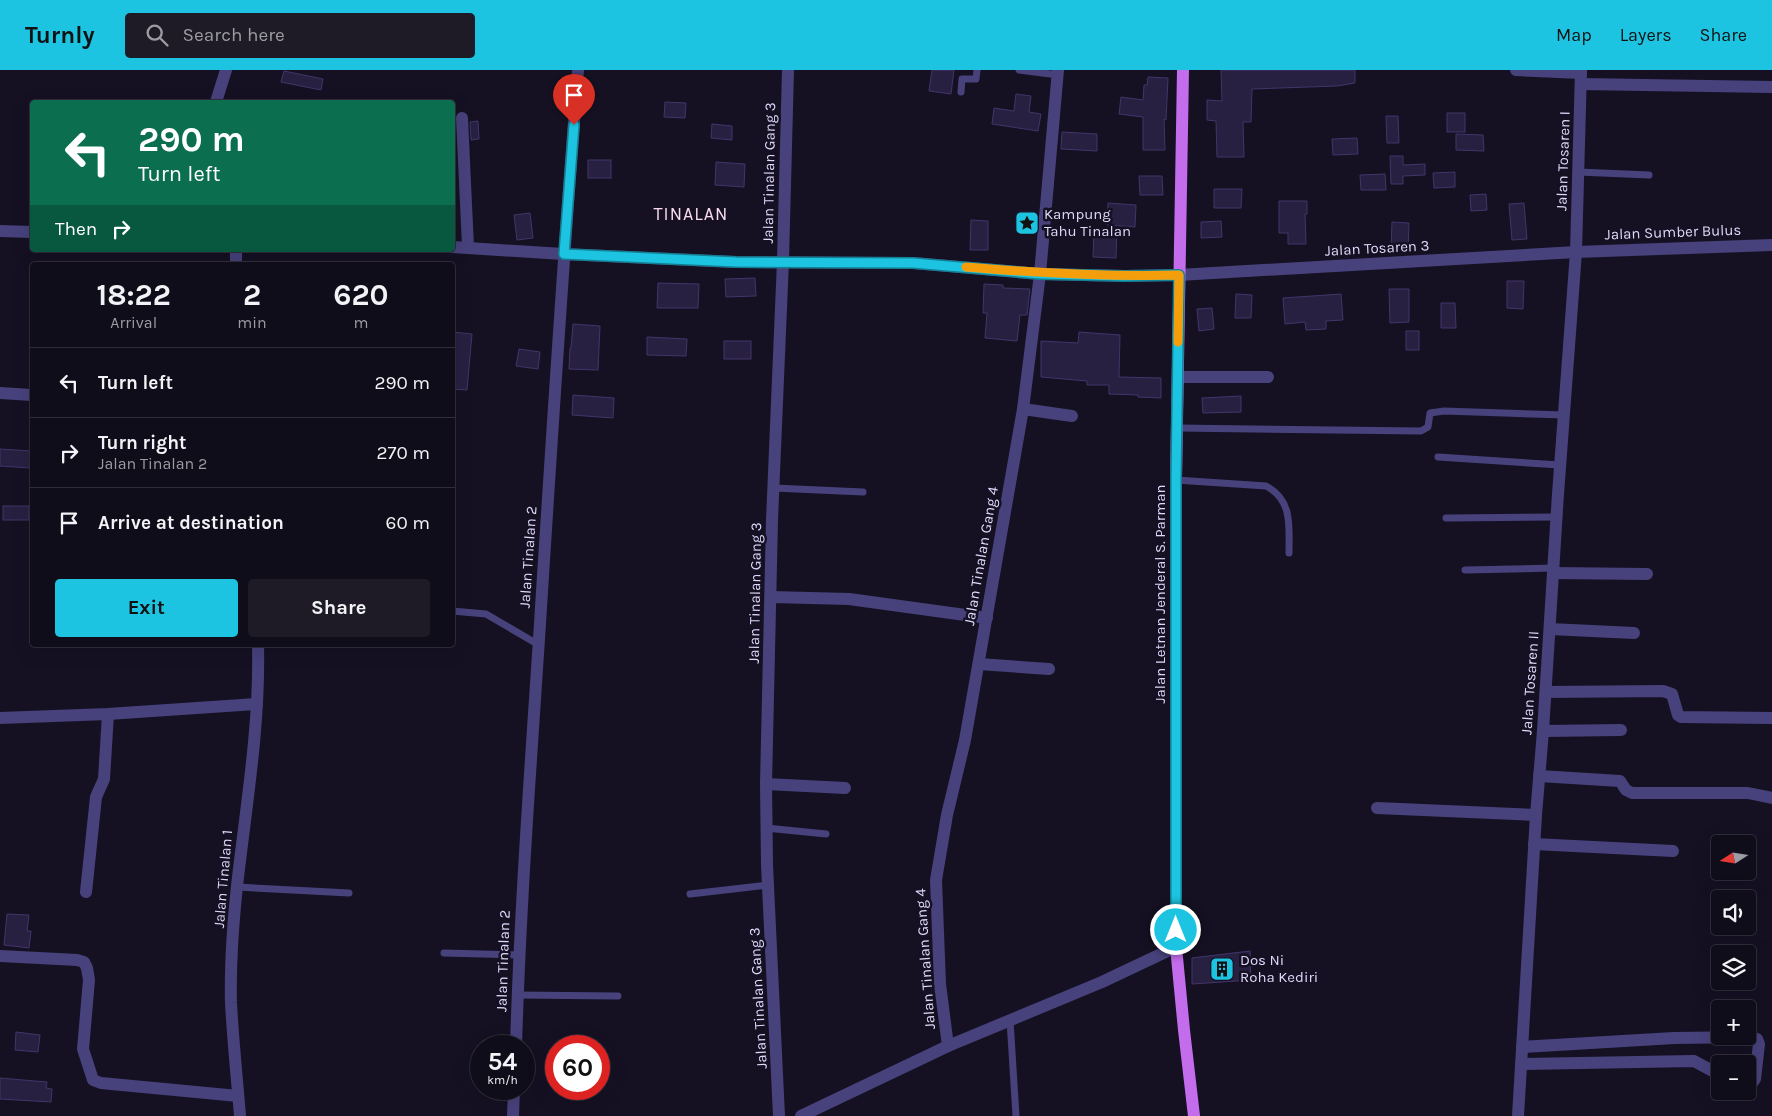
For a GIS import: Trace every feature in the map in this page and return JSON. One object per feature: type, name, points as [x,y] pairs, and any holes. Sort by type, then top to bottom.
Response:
[{"type":"main road","name":"Jalan Letnan Jenderal S. Parman","points":[[1183,70],[1176,480],[1176,948],[1194,1116]]},
{"type":"street","points":[[217,100],[226,70]]},
{"type":"street","name":"Jalan Tinalan 2","points":[[516,1035],[519,955],[564,254],[578,70]]},
{"type":"street","name":"Jalan Tinalan Gang 3","points":[[779,1116],[766,828],[766,784],[788,70]]},
{"type":"street","points":[[1516,70],[1581,76],[1772,87]]},
{"type":"street","name":"Jalan Tinalan Gang 4","points":[[948,1046],[940,984],[936,880],[946,815],[965,740],[1023,409],[1040,274],[1058,73]]},
{"type":"street","name":"Jalan Tosaren I","points":[[1576,252],[1581,76]]},
{"type":"street","points":[[462,118],[468,247]]},
{"type":"street","points":[[0,231],[30,232]]},
{"type":"street","name":"Jalan Sumber Bulus","points":[[1576,252],[1772,245]]},
{"type":"street","name":"Jalan Tosaren 3","points":[[455,247],[736,262],[913,263],[1040,274],[1125,276],[1179,275],[1576,252]]},
{"type":"street","name":"Jalan Tosaren II","points":[[1518,1116],[1534,844],[1576,252]]},
{"type":"street","points":[[1178,377],[1268,377]]},
{"type":"street","points":[[0,393],[30,395]]},
{"type":"street","points":[[1023,409],[1072,416]]},
{"type":"street","points":[[1553,570],[1647,574]]},
{"type":"street","points":[[771,597],[850,598],[987,618]]},
{"type":"street","points":[[1550,628],[1634,633]]},
{"type":"street","name":"Jalan Tinalan 1","points":[[240,1116],[231,1001],[233,944],[237,887],[257,704],[258,647]]},
{"type":"street","points":[[979,664],[1050,670]]},
{"type":"street","points":[[1546,692],[1663,692],[1672,694],[1678,715],[1681,717],[1772,718]]},
{"type":"street","points":[[0,718],[108,714],[257,704]]},
{"type":"street","points":[[86,892],[96,797],[104,779],[108,714]]},
{"type":"street","points":[[1543,731],[1620,730]]},
{"type":"street","points":[[1540,776],[1620,781],[1626,790],[1632,793],[1748,793],[1772,798]]},
{"type":"street","points":[[766,784],[845,788]]},
{"type":"street","points":[[1377,808],[1536,815]]},
{"type":"street","points":[[1534,844],[1673,851]]},
{"type":"street","points":[[801,1116],[948,1046],[1102,982],[1176,948]]},
{"type":"street","points":[[0,956],[84,962],[89,980],[84,1048],[93,1080],[238,1096]]},
{"type":"street","points":[[1522,1047],[1674,1038],[1750,1037],[1757,1039],[1759,1044],[1756,1070]]},
{"type":"street","points":[[1521,1064],[1694,1061],[1711,1070]]},
{"type":"street","points":[[513,1116],[514,1100]]},
{"type":"lane","points":[[961,92],[962,79],[976,79],[977,70]]},
{"type":"lane","points":[[1019,70],[1058,73]]},
{"type":"lane","points":[[1578,172],[1650,175]]},
{"type":"lane","points":[[1177,428],[1421,431],[1428,428],[1430,413],[1434,412],[1564,415]]},
{"type":"lane","points":[[1438,457],[1560,465]]},
{"type":"lane","points":[[1176,480],[1266,486],[1276,491],[1284,502],[1290,520],[1288,553]]},
{"type":"lane","points":[[774,488],[863,492]]},
{"type":"lane","points":[[1446,518],[1556,517]]},
{"type":"lane","points":[[1465,570],[1553,570]]},
{"type":"lane","points":[[455,611],[486,614],[539,645]]},
{"type":"lane","points":[[766,828],[826,834]]},
{"type":"lane","points":[[690,894],[769,885]]},
{"type":"lane","points":[[237,887],[350,893]]},
{"type":"lane","points":[[444,953],[519,955]]},
{"type":"lane","points":[[518,995],[618,996]]},
{"type":"lane","points":[[1010,1020],[1016,1116]]},
{"type":"building","points":[[932,70],[954,70],[951,94],[929,91]]},
{"type":"building","points":[[1221,70],[1355,70],[1355,83],[1337,86],[1252,89],[1251,122],[1243,122],[1244,157],[1217,157],[1216,121],[1207,120],[1207,100],[1222,101]]},
{"type":"building","points":[[284,71],[323,79],[321,90],[281,82]]},
{"type":"building","points":[[1148,77],[1168,78],[1166,120],[1164,119],[1165,150],[1143,150],[1143,117],[1119,114],[1121,97],[1143,100],[1144,85],[1147,85]]},
{"type":"building","points":[[1016,94],[1031,96],[1029,112],[1041,114],[1038,131],[992,124],[994,108],[1014,111]]},
{"type":"building","points":[[665,102],[686,103],[685,118],[664,117]]},
{"type":"building","points":[[1447,113],[1465,113],[1465,132],[1447,132]]},
{"type":"building","points":[[1386,116],[1398,116],[1399,143],[1387,143]]},
{"type":"building","points":[[478,121],[479,139],[471,140],[470,122]]},
{"type":"building","points":[[712,124],[732,126],[732,140],[711,138]]},
{"type":"building","points":[[1062,132],[1097,134],[1097,151],[1061,149]]},
{"type":"building","points":[[1456,134],[1483,135],[1484,151],[1456,150]]},
{"type":"building","points":[[1357,138],[1358,154],[1333,155],[1332,139]]},
{"type":"building","points":[[1390,156],[1403,156],[1403,165],[1425,164],[1425,175],[1403,176],[1403,184],[1391,184]]},
{"type":"building","points":[[588,160],[611,160],[611,178],[588,178]]},
{"type":"building","points":[[716,162],[745,164],[744,187],[715,185]]},
{"type":"building","points":[[1455,172],[1455,187],[1434,188],[1433,173]]},
{"type":"building","points":[[1385,174],[1386,190],[1361,190],[1360,175]]},
{"type":"building","points":[[1139,176],[1162,176],[1163,195],[1140,195]]},
{"type":"building","points":[[1214,189],[1242,189],[1241,208],[1214,208]]},
{"type":"building","points":[[1486,194],[1487,210],[1471,211],[1470,195]]},
{"type":"building","points":[[1279,201],[1307,201],[1307,214],[1305,214],[1306,244],[1288,244],[1288,233],[1279,233]]},
{"type":"building","points":[[1108,203],[1136,205],[1135,227],[1107,225]]},
{"type":"building","points":[[1524,203],[1527,239],[1512,240],[1509,204]]},
{"type":"building","points":[[530,213],[533,238],[517,240],[514,215]]},
{"type":"building","points":[[971,220],[988,221],[988,250],[970,250]]},
{"type":"building","points":[[1221,221],[1222,237],[1201,238],[1201,222]]},
{"type":"building","points":[[1392,222],[1409,223],[1408,251],[1391,251]]},
{"type":"building","points":[[1094,230],[1117,231],[1116,258],[1093,257]]},
{"type":"building","points":[[755,278],[756,296],[726,297],[725,279]]},
{"type":"building","points":[[1507,281],[1524,281],[1523,309],[1507,308]]},
{"type":"building","points":[[658,283],[699,284],[698,308],[657,308]]},
{"type":"building","points":[[984,284],[1003,285],[1003,288],[1030,289],[1027,315],[1020,315],[1017,341],[985,338],[987,313],[983,313]]},
{"type":"building","points":[[1389,289],[1409,289],[1409,322],[1390,323]]},
{"type":"building","points":[[1236,294],[1252,295],[1251,318],[1235,318]]},
{"type":"building","points":[[1341,294],[1343,320],[1326,321],[1326,329],[1306,330],[1305,322],[1285,324],[1283,298]]},
{"type":"building","points":[[1441,303],[1455,303],[1456,328],[1441,328]]},
{"type":"building","points":[[1212,308],[1214,329],[1199,331],[1197,309]]},
{"type":"building","points":[[573,324],[600,326],[598,370],[569,369]]},
{"type":"building","points":[[1406,331],[1419,331],[1419,350],[1406,350]]},
{"type":"building","points":[[455,332],[472,334],[467,390],[455,389]]},
{"type":"building","points":[[1079,332],[1120,335],[1119,377],[1161,378],[1161,398],[1109,394],[1109,385],[1087,385],[1087,381],[1041,377],[1041,341],[1078,343]]},
{"type":"building","points":[[647,337],[687,339],[686,356],[647,355]]},
{"type":"building","points":[[724,341],[751,341],[751,359],[724,359]]},
{"type":"building","points":[[519,349],[540,352],[538,369],[516,366]]},
{"type":"building","points":[[573,395],[614,398],[613,418],[572,415]]},
{"type":"building","points":[[1241,396],[1241,412],[1203,413],[1202,398]]},
{"type":"building","points":[[0,449],[30,451],[30,468],[0,466]]},
{"type":"building","points":[[3,506],[29,506],[29,520],[3,520]]},
{"type":"building","points":[[7,914],[29,915],[27,931],[31,931],[29,948],[4,945]]},
{"type":"building","name":"Dos Ni Roha Kediri","points":[[1250,951],[1251,980],[1192,984],[1192,958]]},
{"type":"building","points":[[16,1032],[40,1035],[38,1052],[15,1050]]},
{"type":"building","points":[[0,1078],[47,1082],[46,1088],[52,1089],[51,1102],[0,1099]]},
{"type":"slow traffic","points":[[966,267],[1040,274],[1179,275],[1178,342]]},
{"type":"place","name":"Kampung Tahu Tinalan","points":[[1027,223]]},
{"type":"place","name":"Dos Ni Roha Kediri","points":[[1222,969]]},
{"type":"district","name":"TINALAN","points":[[691,214]]},
{"type":"route","points":[[574,125],[564,254],[736,262],[913,263],[1040,274],[1179,275],[1176,480],[1176,930]]}]
